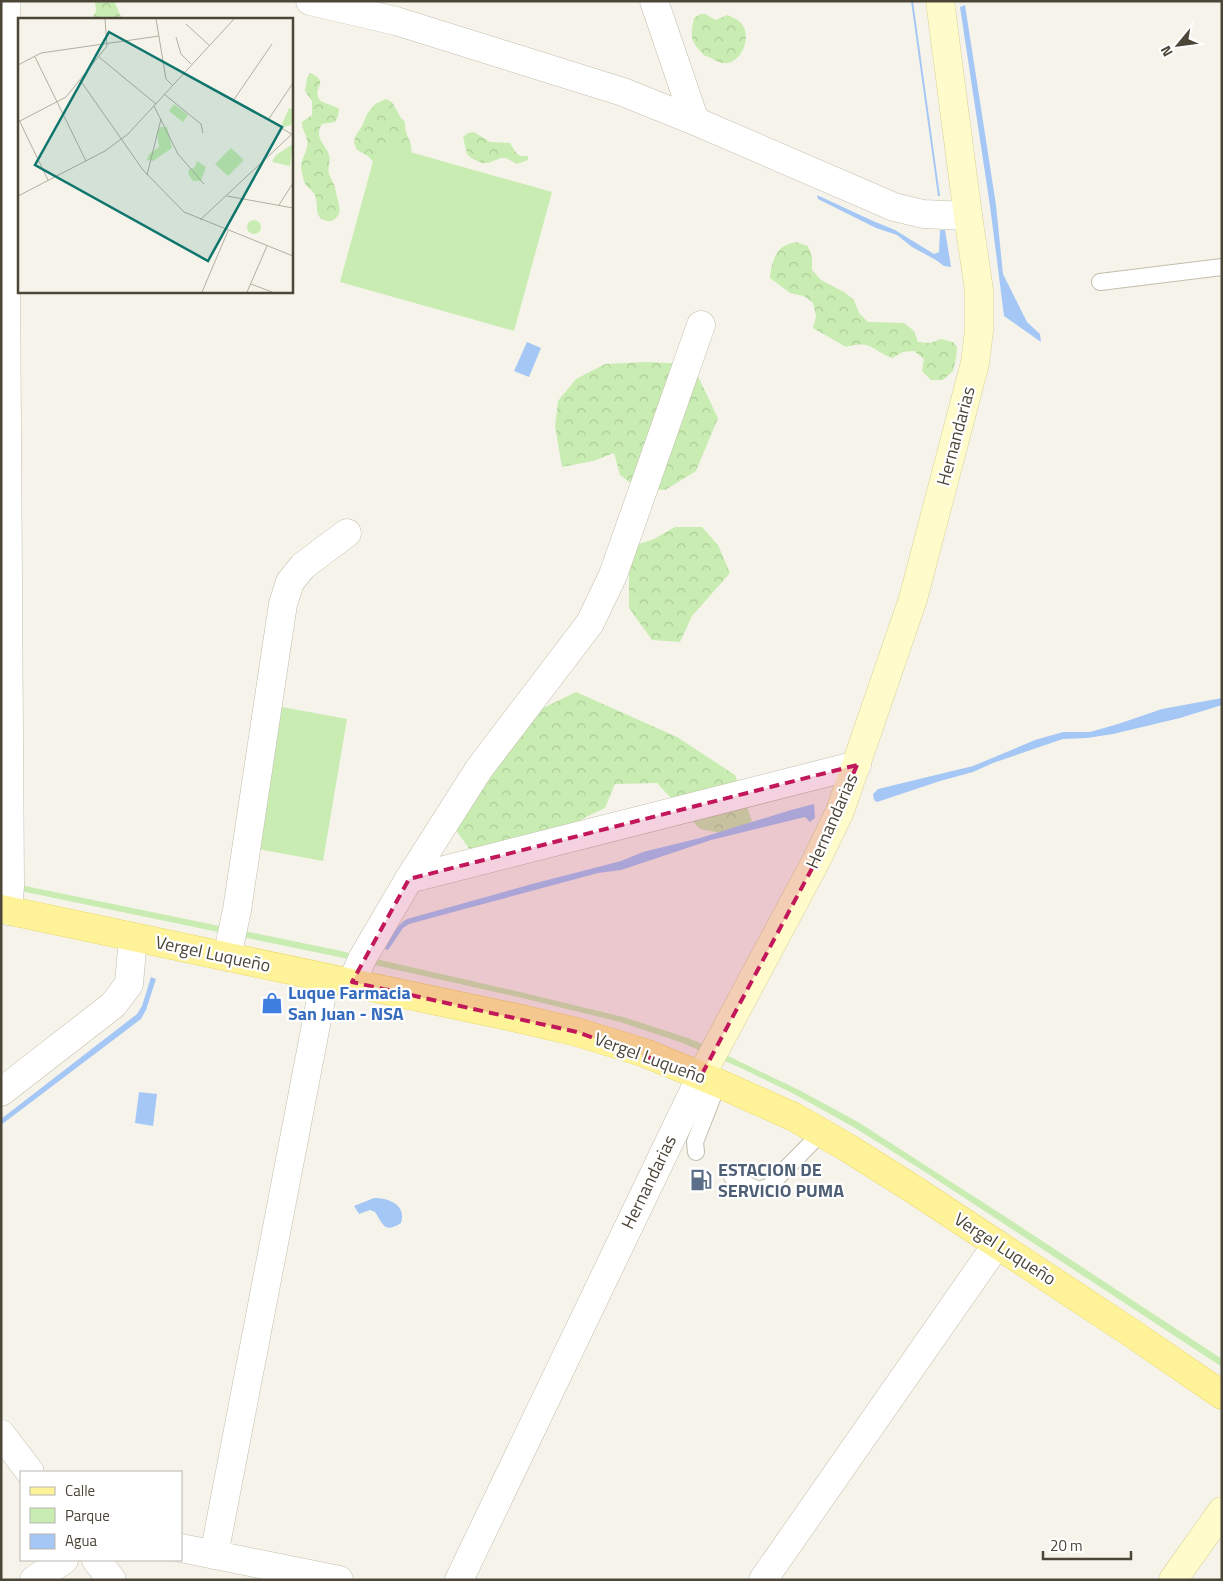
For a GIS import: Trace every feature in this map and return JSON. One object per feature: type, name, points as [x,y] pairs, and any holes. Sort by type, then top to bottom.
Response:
[{"type":"main road","name":"Vergel Luqueño","points":[[5,910],[517,1018],[577,1032],[645,1053],[794,1117],[848,1148],[997,1244],[1222,1395]]},
{"type":"street","points":[[5,910],[10,886],[4,447],[3,126],[6,1]]},
{"type":"street","points":[[310,1],[396,21],[623,92],[894,207],[923,214],[968,216]]},
{"type":"street","points":[[654,1],[695,121]]},
{"type":"street","name":"Hernandarias","points":[[459,1580],[709,1079],[840,811],[913,598],[976,363],[979,331],[979,290],[940,1]]},
{"type":"street","points":[[214,1555],[338,980],[362,960],[409,878],[479,769],[590,623],[613,575],[701,325]]},
{"type":"street","points":[[227,957],[237,910],[283,604],[290,582],[302,566],[347,533]]},
{"type":"street","points":[[409,878],[857,765]]},
{"type":"street","points":[[1,1092],[113,1005],[129,984],[133,937]]},
{"type":"street","points":[[763,1580],[997,1244]]},
{"type":"street","points":[[1,1434],[29,1471]]},
{"type":"street","points":[[1174,1580],[1222,1510]]},
{"type":"street","points":[[182,1548],[339,1580]]},
{"type":"street","points":[[34,1580],[62,1561]]},
{"type":"street","points":[[97,1561],[112,1580]]},
{"type":"lane","points":[[1100,282],[1222,268]]},
{"type":"lane","points":[[696,1152],[695,1142],[709,1079]]},
{"type":"lane","points":[[732,1177],[758,1190],[768,1187],[821,1133]]},
{"type":"highlighted area","points":[[857,765],[816,861],[701,1076],[577,1032],[352,982],[409,879]]},
{"type":"green space","points":[[95,1],[114,1],[122,18],[92,18],[96,11]]},
{"type":"green space","points":[[700,14],[705,14],[716,20],[727,15],[741,23],[746,34],[746,40],[742,52],[733,61],[728,63],[718,62],[705,56],[696,46],[692,39],[692,31],[694,18]]},
{"type":"green space","points":[[310,73],[319,79],[320,84],[317,93],[319,99],[339,109],[335,122],[322,124],[319,133],[319,137],[329,155],[329,174],[335,187],[340,209],[339,215],[330,221],[319,216],[315,196],[305,183],[301,170],[307,143],[302,122],[312,115],[312,101],[305,91],[307,78]]},
{"type":"green space","points":[[386,99],[392,102],[405,122],[412,151],[411,156],[377,166],[368,156],[357,150],[354,143],[355,137],[367,114],[375,104]]},
{"type":"green space","points":[[474,132],[490,142],[510,143],[519,155],[528,156],[528,160],[517,164],[506,158],[501,158],[488,163],[482,163],[471,158],[467,154],[463,137],[468,133]]},
{"type":"green space","points":[[378,143],[552,192],[514,331],[340,282]]},
{"type":"green space","points":[[796,242],[808,246],[812,257],[812,270],[821,280],[844,292],[854,300],[859,313],[868,322],[904,323],[914,331],[918,342],[930,343],[941,339],[953,342],[957,347],[953,371],[943,380],[931,380],[922,371],[924,359],[914,351],[903,352],[892,358],[866,345],[846,347],[813,328],[816,316],[813,303],[804,296],[790,293],[770,278],[775,256],[785,245]]},
{"type":"green space","points":[[646,362],[692,364],[718,418],[696,471],[665,490],[639,489],[620,475],[614,453],[593,461],[562,467],[555,426],[558,401],[576,379],[605,364]]},
{"type":"green space","points":[[675,527],[702,527],[718,545],[730,573],[692,616],[680,642],[652,640],[629,608],[629,572],[636,545],[654,539]]},
{"type":"green space","points":[[576,692],[677,737],[735,775],[752,821],[730,835],[700,829],[657,783],[615,784],[605,808],[586,817],[546,842],[473,854],[443,812],[541,709]]},
{"type":"green space","points":[[282,707],[347,719],[323,861],[258,849]]},
{"type":"green space","points":[[1,881],[341,951],[623,1017],[688,1038],[799,1090],[858,1122],[1222,1359],[1222,1367],[855,1128],[796,1095],[741,1068],[680,1042],[620,1022],[518,997],[339,957],[1,887]]},
{"type":"water","points":[[911,1],[913,1],[940,196],[938,196]]},
{"type":"water","points":[[965,5],[996,205],[1003,274],[1027,322],[1040,334],[1041,342],[1004,316],[990,206],[960,7]]},
{"type":"water","points":[[817,195],[895,230],[934,254],[939,252],[940,230],[945,230],[951,267],[944,266],[912,247],[897,235],[876,228],[818,199]]},
{"type":"water","points":[[527,342],[541,348],[529,377],[514,371]]},
{"type":"water","points":[[1222,698],[1222,705],[1180,718],[1113,734],[1063,739],[993,763],[973,772],[877,802],[874,800],[873,794],[878,789],[973,766],[1035,740],[1063,732],[1090,732],[1162,709]]},
{"type":"water","points":[[814,804],[815,818],[810,822],[805,817],[711,840],[621,870],[598,873],[409,924],[403,928],[388,950],[385,949],[397,928],[407,919],[621,861],[643,852],[700,838]]},
{"type":"water","points":[[151,977],[156,979],[146,1010],[141,1019],[1,1125],[1,1119],[137,1014],[142,1006]]},
{"type":"water","points":[[139,1092],[157,1094],[153,1126],[135,1123]]},
{"type":"water","points":[[374,1198],[391,1201],[399,1207],[402,1217],[401,1223],[387,1228],[382,1224],[375,1212],[370,1210],[359,1214],[354,1206]]},
{"type":"place","name":"Luque Farmacia San Juan - NSA","points":[[272,1003]]},
{"type":"place","name":"ESTACION DE SERVICIO PUMA","points":[[701,1180]]}]
